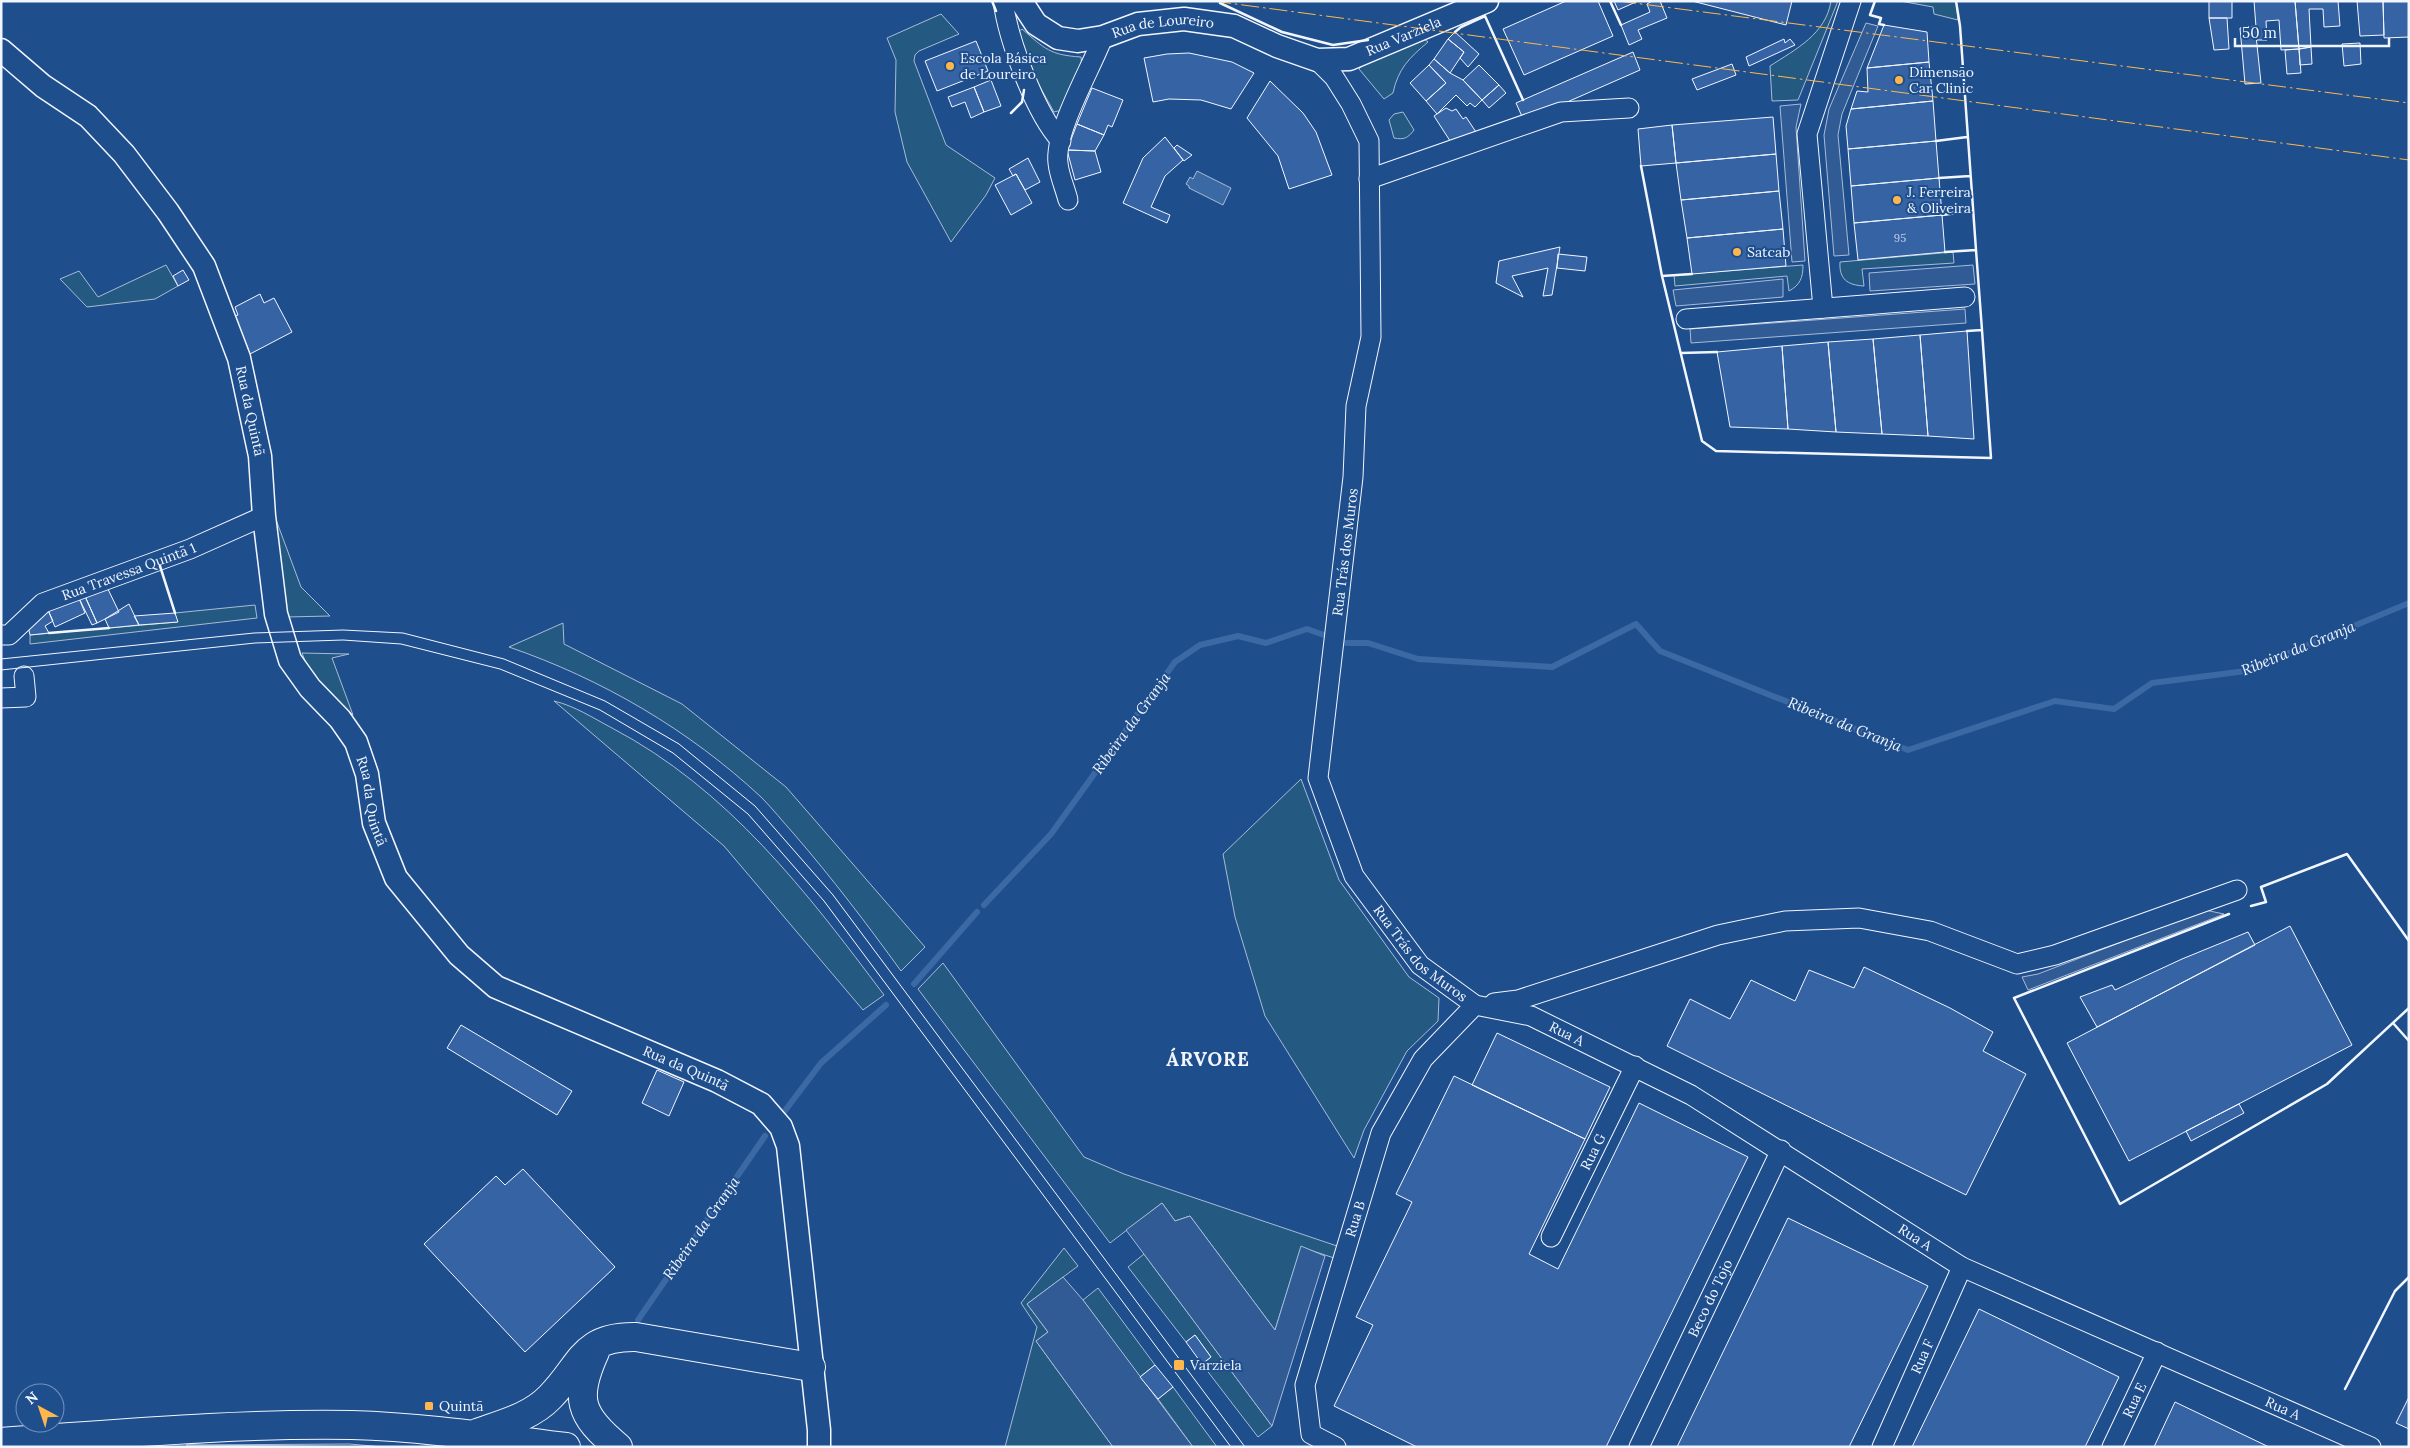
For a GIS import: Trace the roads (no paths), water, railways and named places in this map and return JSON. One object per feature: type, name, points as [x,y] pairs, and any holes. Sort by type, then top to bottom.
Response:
[{"type":"main road","points":[[474,1434],[524,1416],[549,1398],[578,1360],[598,1344],[619,1337],[636,1337],[812,1367]]},
{"type":"main road","points":[[598,1344],[587,1369],[582,1392],[583,1407],[593,1423],[618,1447]]},
{"type":"main road","points":[[1,1442],[209,1428],[352,1426],[474,1434],[524,1444],[566,1447]]},
{"type":"street","points":[[1003,1],[1014,44],[1039,108],[1052,131],[1061,141]]},
{"type":"street","name":"Rua de Loureiro","points":[[1021,1],[1036,24],[1058,38],[1078,41],[1103,37],[1138,24],[1184,19],[1234,26],[1277,46],[1317,60]]},
{"type":"street","name":"Rua Varziela","points":[[1317,60],[1349,59],[1487,1]]},
{"type":"street","points":[[1823,308],[1807,134],[1851,1]]},
{"type":"street","points":[[1068,200],[1058,162],[1061,141],[1068,116],[1103,37]]},
{"type":"street","name":"Rua da Quintã","points":[[1,50],[36,80],[88,116],[124,154],[168,212],[204,266],[239,358],[260,456],[264,516],[276,614],[290,660],[310,688],[340,719],[356,742],[367,774],[374,823],[396,878],[428,919],[460,955],[496,987],[717,1081],[761,1104],[781,1127],[788,1146],[819,1447]]},
{"type":"street","name":"Rua Trás dos Muros","points":[[1317,60],[1334,77],[1351,104],[1369,141],[1371,337],[1356,406],[1353,477],[1318,778],[1354,876],[1420,965],[1476,1005]]},
{"type":"street","points":[[1369,179],[1562,112],[1629,108]]},
{"type":"street","points":[[1686,319],[1965,297]]},
{"type":"street","name":"Rua Travessa Quintã 1","points":[[13,635],[43,604],[190,549],[264,516]]},
{"type":"street","points":[[1,698],[26,697],[24,676]]},
{"type":"street","points":[[1476,1005],[1518,1000],[1718,935],[1786,920],[1859,918],[1930,931],[2017,964],[2055,955],[2237,890]]},
{"type":"street","name":"Rua A","points":[[1476,1005],[1531,1016],[1691,1095],[1781,1150],[1962,1267],[2157,1352],[2362,1445]]},
{"type":"street","name":"Rua B","points":[[1336,1447],[1311,1434],[1305,1385],[1381,1133],[1422,1059],[1476,1005]]},
{"type":"street","name":"Rua G","points":[[1551,1237],[1635,1066]]},
{"type":"street","name":"Beco do Tojo","points":[[1639,1447],[1781,1150]]},
{"type":"street","name":"Rua F","points":[[1882,1447],[1962,1267]]},
{"type":"street","name":"Rua E","points":[[2112,1447],[2157,1352]]},
{"type":"waterway","name":"Ribeira da Granja","points":[[1346,643],[1368,643],[1418,659],[1552,667],[1636,624],[1660,651],[1908,750],[2055,701],[2114,709],[2152,683],[2246,671],[2409,603]]},
{"type":"waterway","name":"Ribeira da Granja","points":[[984,905],[1051,834],[1175,662],[1200,645],[1238,636],[1266,643],[1307,629],[1324,635]]},
{"type":"waterway","name":"Ribeira da Granja","points":[[914,984],[977,912]]},
{"type":"waterway","name":"Ribeira da Granja","points":[[784,1112],[821,1063],[886,1005]]},
{"type":"waterway","name":"Ribeira da Granja","points":[[638,1320],[765,1136]]},
{"type":"tram line","points":[[1,659],[254,633],[343,630],[403,633],[504,659],[605,701],[679,744],[755,806],[833,895],[1245,1447]]},
{"type":"tram line","points":[[1,670],[255,643],[343,640],[401,644],[500,669],[600,710],[673,753],[748,814],[824,901],[1231,1447]]},
{"type":"place","name":"Escola Básica de Loureiro","points":[[950,66]]},
{"type":"place","name":"Dimensão Car Clinic","points":[[1899,80]]},
{"type":"place","name":"J. Ferreira & Oliveira","points":[[1897,200]]},
{"type":"place","name":"Satcab","points":[[1737,252]]},
{"type":"place","name":"Varziela","points":[[1179,1365]]},
{"type":"place","name":"Quintã","points":[[429,1406]]},
{"type":"district","name":"ÁRVORE","points":[[1208,1059]]}]
